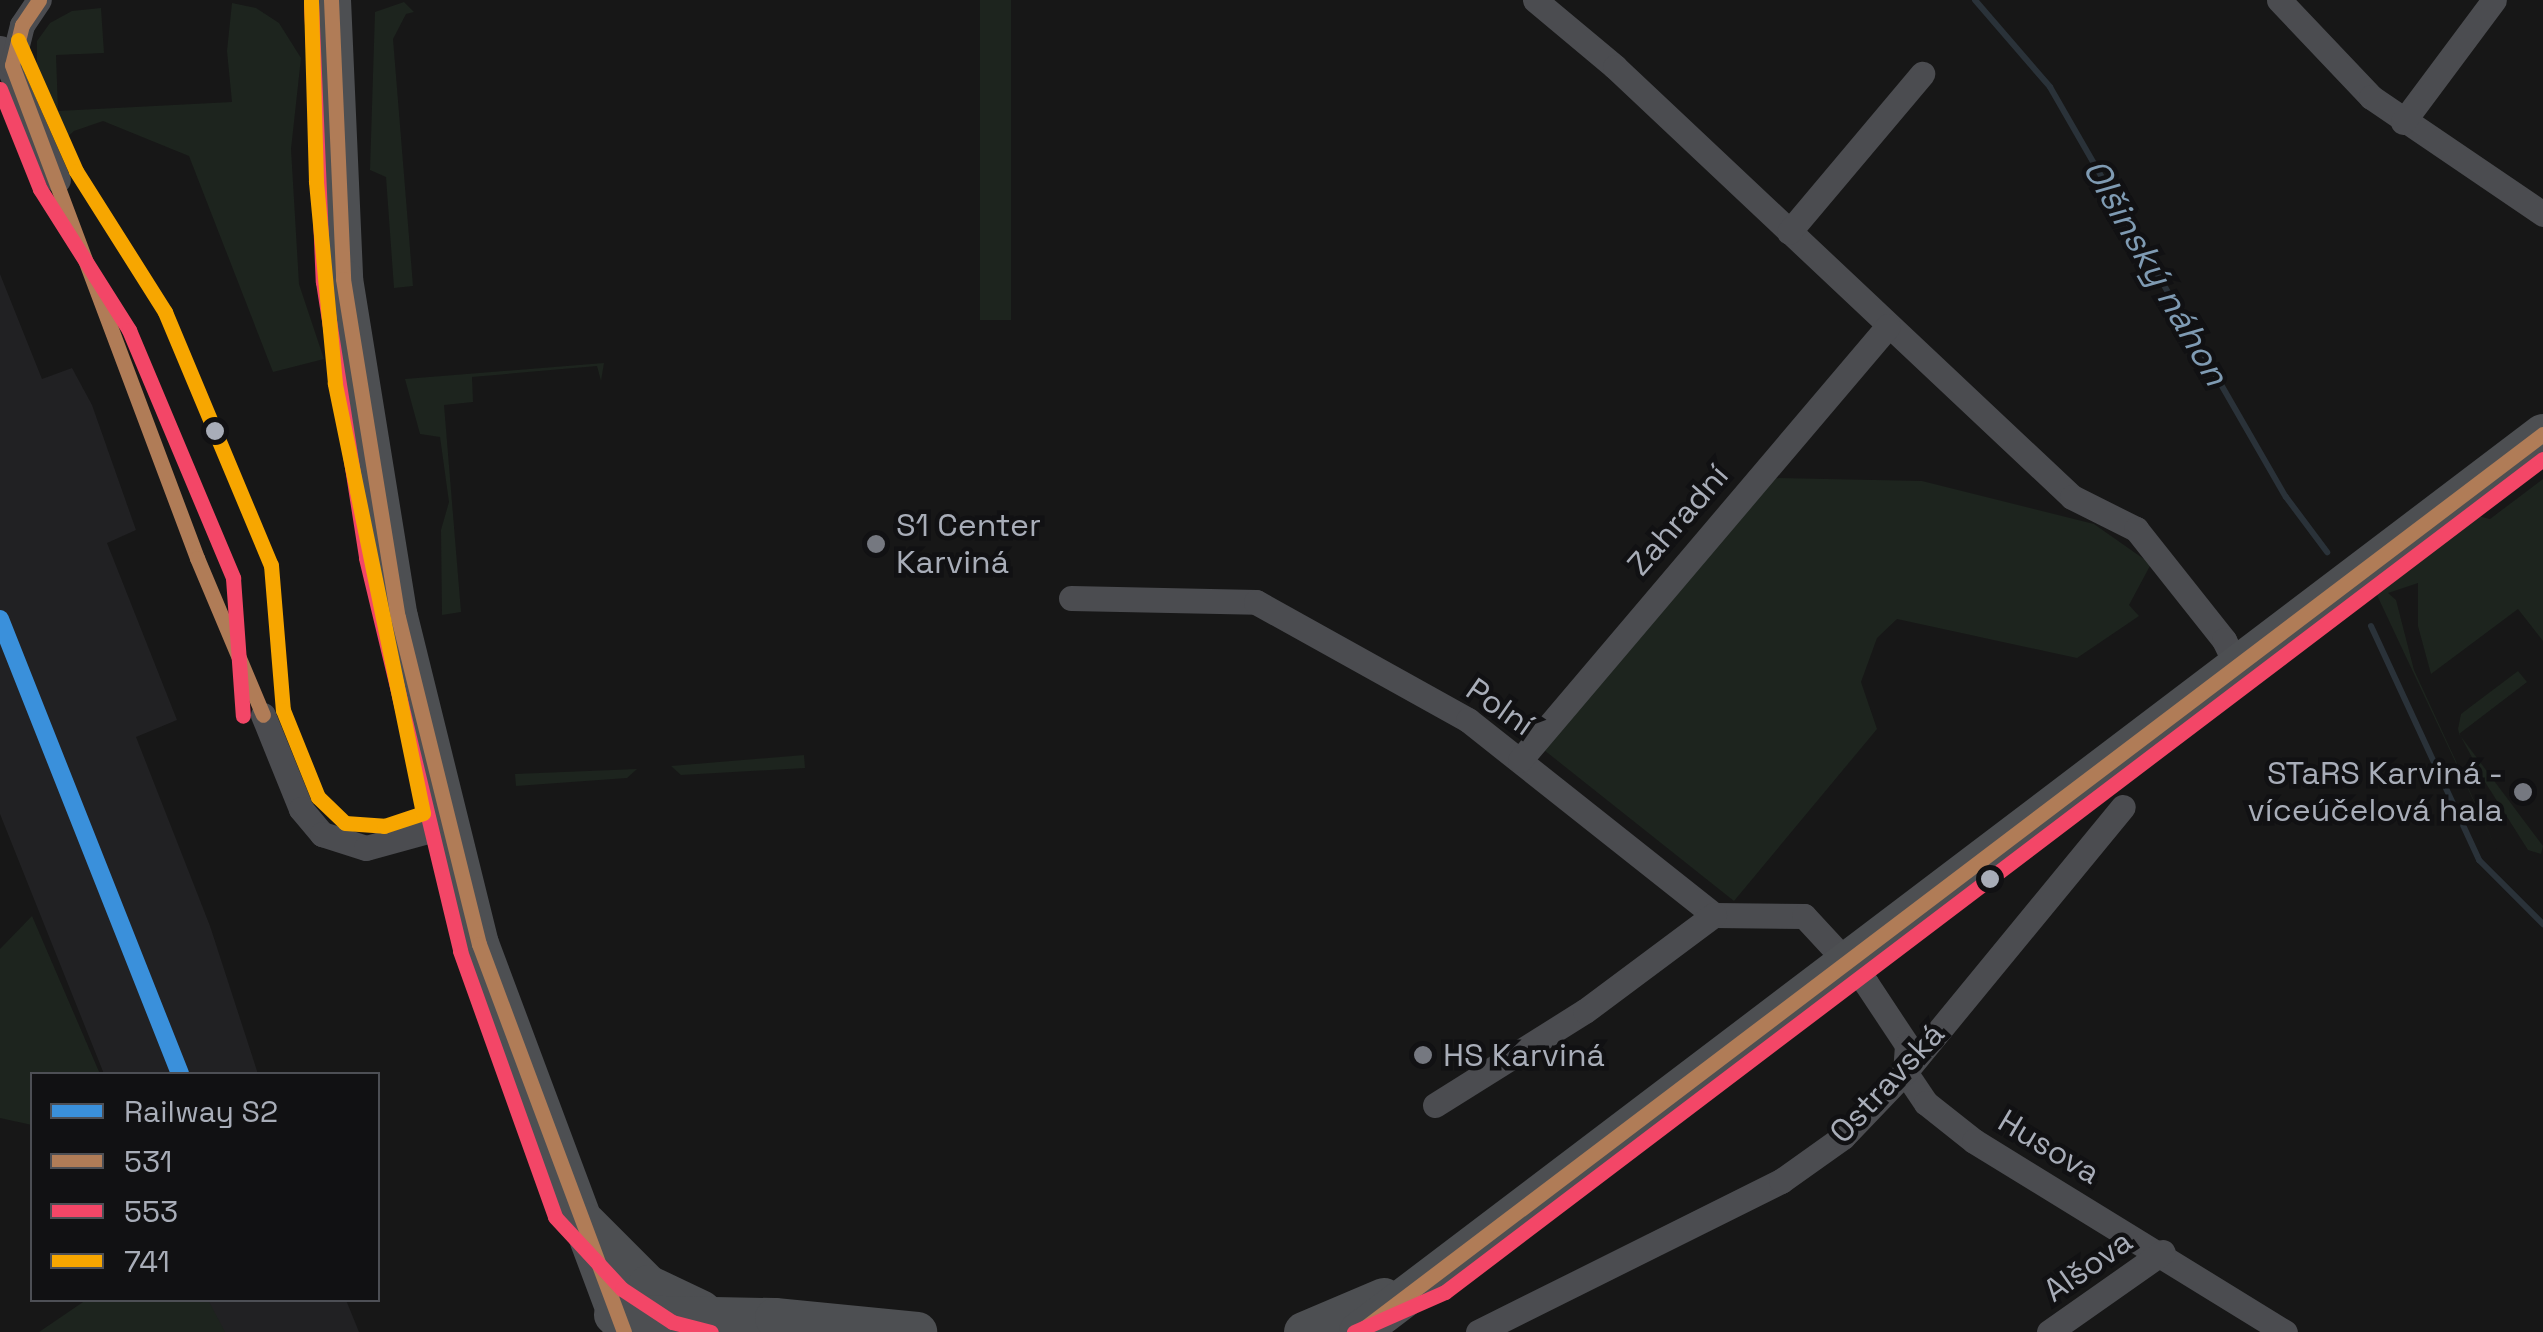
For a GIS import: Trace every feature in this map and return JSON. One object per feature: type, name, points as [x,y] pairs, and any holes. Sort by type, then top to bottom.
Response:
[{"type":"main road","points":[[332,0],[336,179],[355,380],[446,826],[479,944],[618,1326],[730,1324],[775,1318],[917,1332]]},
{"type":"main road","points":[[1359,1332],[1385,1318],[1434,1276],[1846,960],[2543,434]]},
{"type":"main road","points":[[2469,488],[2543,463]]},
{"type":"main road","points":[[572,1207],[663,1295],[730,1324]]},
{"type":"main road","points":[[1304,1332],[1434,1276]]},
{"type":"street","points":[[39,0],[6,56],[58,180]]},
{"type":"street","points":[[1535,0],[2072,497],[2136,529],[2224,640],[2236,665]]},
{"type":"street","points":[[2278,0],[2402,122],[2543,214]]},
{"type":"street","points":[[2402,122],[2494,0]]},
{"type":"street","points":[[1789,232],[1922,74]]},
{"type":"street","name":"Zahradní","points":[[1520,760],[1888,326]]},
{"type":"street","name":"Polní","points":[[1071,598],[1256,602],[1468,720],[1714,915]]},
{"type":"street","points":[[263,715],[301,809],[322,834],[366,848],[446,826]]},
{"type":"street","name":"Ostravská","points":[[1478,1332],[1781,1182],[1843,1137],[1905,1072],[2123,807]]},
{"type":"street","points":[[1435,1105],[1585,1011],[1714,915],[1804,916],[1846,960]]},
{"type":"street","name":"Husova","points":[[1846,960],[1907,1045],[1905,1072],[1926,1102],[1974,1141],[2163,1252],[2285,1332]]},
{"type":"street","name":"Alšova","points":[[2050,1332],[2163,1252]]},
{"type":"shaded area","points":[[980,0],[1011,0],[1011,320],[980,320]]},
{"type":"shaded area","points":[[404,2],[414,12],[406,14],[393,39],[413,286],[394,288],[386,177],[370,170],[375,12]]},
{"type":"shaded area","points":[[232,3],[256,8],[279,23],[301,58],[291,149],[299,284],[324,359],[273,372],[189,156],[103,121],[74,131],[56,147],[37,68],[37,41],[50,23],[72,11],[101,8],[104,53],[56,55],[58,111],[232,102],[227,51]]},
{"type":"shaded area","points":[[0,274],[42,379],[72,368],[92,405],[136,530],[107,543],[177,720],[136,737],[210,926],[257,1072],[103,1072],[0,814]]},
{"type":"shaded area","points":[[604,363],[601,381],[597,366],[472,377],[473,402],[444,405],[461,612],[442,615],[441,530],[449,502],[440,437],[420,434],[405,379]]},
{"type":"shaded area","points":[[1772,478],[1922,481],[2094,524],[2151,564],[2129,605],[2139,616],[2077,658],[1897,619],[1877,638],[1861,682],[1877,729],[1734,901],[1544,750]]},
{"type":"shaded area","points":[[2543,479],[2543,641],[2518,609],[2431,674],[2418,626],[2418,583],[2388,593],[2396,600],[2414,670],[2500,857],[2376,593],[2478,516],[2490,519]]},
{"type":"shaded area","points":[[2518,671],[2527,682],[2459,734],[2461,714]]},
{"type":"shaded area","points":[[2461,736],[2543,846],[2541,854],[2528,850]]},
{"type":"shaded area","points":[[804,755],[805,768],[681,775],[671,766]]},
{"type":"shaded area","points":[[637,769],[627,778],[516,786],[515,774]]},
{"type":"shaded area","points":[[32,916],[99,1072],[30,1072],[30,1125],[0,1118],[0,949]]},
{"type":"shaded area","points":[[83,1302],[209,1302],[225,1332],[39,1332]]},
{"type":"shaded area","points":[[206,1302],[347,1302],[359,1332],[222,1332]]},
{"type":"waterway","name":"Olšinský náhon","points":[[1975,0],[2050,87],[2286,497],[2327,552]]},
{"type":"waterway","name":"Olšinský náhon","points":[[2371,626],[2479,860],[2543,924]]},
{"type":"rail line","name":"S2","points":[[0,619],[179,1072]]},
{"type":"transit line","name":"531","points":[[39,0],[22,25],[12,65],[197,558],[263,715]]},
{"type":"transit line","name":"531","points":[[331,0],[343,279],[398,617],[479,944],[624,1332]]},
{"type":"transit line","name":"553","points":[[311,1],[323,282],[366,558],[460,951],[555,1217],[622,1289],[672,1322],[711,1332]]},
{"type":"transit line","name":"741","points":[[18,40],[76,171],[165,312],[271,565],[283,710],[318,797],[345,823],[384,826],[423,813],[335,383],[316,181],[311,1]]},
{"type":"transit line","name":"553","points":[[0,89],[40,189],[129,330],[233,578],[243,716]]},
{"type":"transit line","name":"531","points":[[1359,1332],[2543,434]]},
{"type":"transit line","name":"553","points":[[1354,1332],[1445,1292],[2543,459]]},
{"type":"place","name":"S1 Center Karviná","points":[[876,544]]},
{"type":"place","name":"STaRS Karviná - víceúčelová hala","points":[[2523,792]]},
{"type":"place","name":"HS Karviná","points":[[1423,1055]]}]
